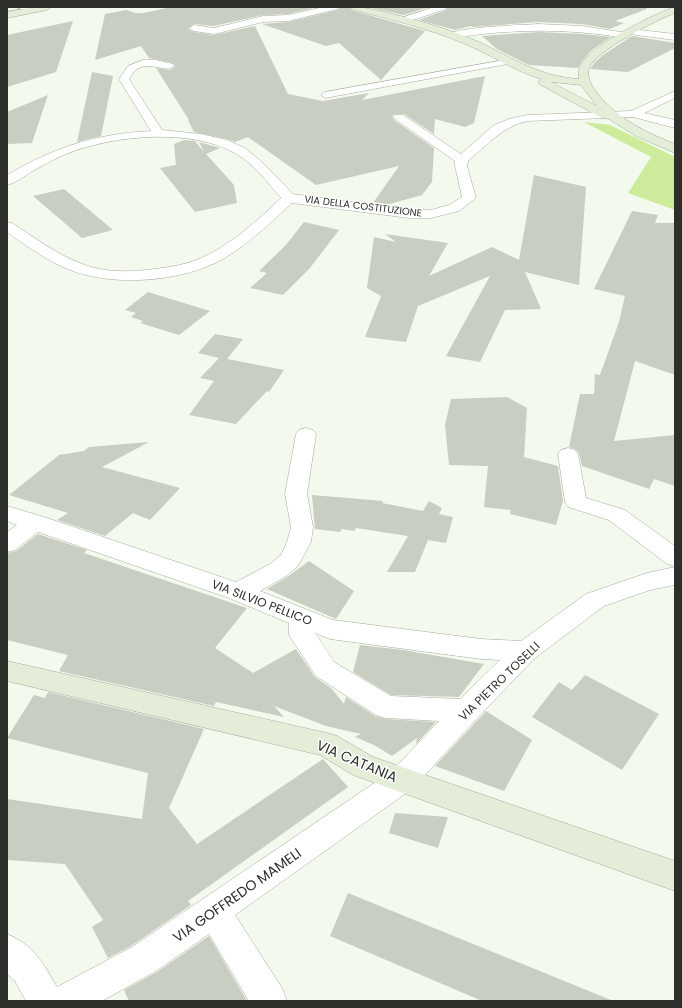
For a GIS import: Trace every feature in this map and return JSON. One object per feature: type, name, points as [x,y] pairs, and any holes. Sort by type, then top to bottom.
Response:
[{"type":"main road","points":[[7,15],[47,7]]},
{"type":"main road","points":[[354,7],[404,20],[452,35],[478,45],[512,62],[552,79],[588,87]]},
{"type":"main road","points":[[609,116],[588,87],[582,72],[584,65],[589,58],[628,34],[659,16],[675,10]]},
{"type":"main road","points":[[512,62],[539,80],[675,150]]},
{"type":"main road","points":[[539,80],[567,90],[588,87]]},
{"type":"main road","name":"VIA CATANIA","points":[[7,671],[326,745],[363,766],[675,876]]},
{"type":"street","points":[[214,31],[263,19],[288,18],[334,7]]},
{"type":"street","points":[[404,20],[443,7]]},
{"type":"street","points":[[452,35],[487,30],[546,26],[675,38]]},
{"type":"street","points":[[194,28],[235,36]]},
{"type":"street","points":[[158,133],[124,80],[127,72],[132,67],[155,63],[169,66]]},
{"type":"street","points":[[633,114],[675,94]]},
{"type":"street","points":[[399,117],[462,160],[498,128],[513,121],[548,116],[609,116],[633,114],[675,124]]},
{"type":"street","name":"VIA DELLA COSTITUZIONE","points":[[7,181],[40,161],[81,145],[108,138],[158,133],[205,139],[230,145],[243,151],[289,198],[409,214],[431,214],[454,208],[469,198],[461,166],[462,160]]},
{"type":"street","name":"VIA DELLA COSTITUZIONE","points":[[7,226],[48,253],[75,267],[101,273],[128,275],[158,273],[187,268],[206,261],[223,252],[289,198]]},
{"type":"street","points":[[238,592],[278,570],[290,560],[299,542],[302,527],[296,494],[306,434]]},
{"type":"street","points":[[568,454],[576,502],[617,515],[675,558]]},
{"type":"street","name":"VIA SILVIO PELLICO","points":[[7,513],[238,592],[330,629],[481,649],[526,651]]},
{"type":"street","points":[[7,544],[36,522]]},
{"type":"street","name":"VIA PIETRO TOSELLI","points":[[402,780],[526,651],[596,600],[647,582],[675,576]]},
{"type":"street","points":[[302,617],[302,635],[325,670],[386,707],[467,711]]},
{"type":"street","name":"VIA GOFFREDO MAMELI","points":[[67,1001],[144,959],[214,912],[402,780]]},
{"type":"street","points":[[214,912],[269,1001]]},
{"type":"street","points":[[7,951],[26,969],[45,1001]]},
{"type":"lane","points":[[20,7],[29,10]]},
{"type":"lane","points":[[325,95],[512,62]]},
{"type":"green space","points":[[584,122],[610,125],[675,157],[675,210],[628,193],[651,157]]},
{"type":"building","points":[[171,7],[317,7],[288,14],[263,15],[214,26],[194,24],[188,29],[194,32],[214,35],[255,26],[288,94],[323,101],[369,93],[362,100],[485,76],[474,123],[465,127],[435,119],[434,134],[404,114],[395,114],[392,116],[394,120],[434,148],[432,182],[422,195],[386,205],[373,203],[399,166],[316,185],[248,137],[235,142],[194,132],[189,120],[156,68],[171,70],[175,66],[173,63],[149,58],[141,46],[95,60],[105,14],[126,10],[136,13],[144,13]]},
{"type":"building","points":[[340,7],[349,7],[351,10],[425,31],[381,80],[339,43],[326,46],[262,24],[288,22],[338,10]]},
{"type":"building","points":[[367,7],[429,7],[404,15]]},
{"type":"building","points":[[448,7],[646,7],[647,9],[615,21],[624,23],[610,29],[582,24],[538,22],[471,26],[455,30],[419,20],[446,10]]},
{"type":"building","points":[[73,21],[56,72],[7,87],[7,35]]},
{"type":"building","points":[[539,32],[611,37],[592,50],[578,68],[529,65],[497,49],[482,36]]},
{"type":"building","points":[[632,36],[675,43],[675,48],[628,72],[590,69],[603,55]]},
{"type":"building","points":[[92,72],[113,76],[101,136],[77,142]]},
{"type":"building","points":[[48,95],[32,143],[7,144],[7,112]]},
{"type":"building","points":[[184,140],[195,141],[204,152],[199,142],[220,148],[206,154],[234,185],[237,203],[195,212],[160,168],[176,165],[174,144]]},
{"type":"building","points":[[534,175],[586,187],[579,285],[525,272],[541,309],[505,310],[480,362],[446,356],[490,276],[418,306],[406,342],[365,337],[381,296],[367,288],[374,237],[396,242],[385,234],[448,243],[429,276],[492,247],[519,260]]},
{"type":"building","points":[[64,189],[113,230],[82,238],[33,196]]},
{"type":"building","points":[[632,211],[658,215],[655,223],[675,223],[675,375],[635,361],[614,441],[675,435],[675,486],[654,479],[649,489],[582,466],[579,453],[575,449],[569,447],[580,394],[594,394],[595,374],[600,375],[619,322],[625,296],[594,289]]},
{"type":"building","points":[[304,222],[339,230],[310,268],[283,295],[250,288],[267,273],[259,271],[286,245]]},
{"type":"building","points":[[148,292],[210,311],[179,335],[140,323],[143,321],[131,317],[136,313],[125,310]]},
{"type":"building","points":[[215,334],[243,339],[227,359],[284,370],[269,392],[267,391],[236,424],[189,415],[214,381],[200,378],[219,358],[198,353]]},
{"type":"building","points":[[507,397],[527,408],[524,457],[558,466],[563,501],[556,525],[510,514],[511,510],[484,507],[488,466],[449,465],[445,425],[451,399]]},
{"type":"building","points":[[149,442],[102,467],[180,488],[150,520],[133,513],[105,536],[57,520],[68,513],[9,495],[59,455],[84,451],[89,447]]},
{"type":"building","points":[[312,495],[383,501],[382,503],[423,511],[429,501],[442,508],[439,514],[453,517],[446,543],[428,540],[415,572],[387,572],[408,536],[356,528],[354,531],[342,529],[340,532],[315,529]]},
{"type":"building","points":[[38,534],[87,550],[84,553],[247,608],[215,648],[253,673],[296,649],[315,677],[331,688],[344,704],[346,697],[375,716],[386,719],[436,722],[416,744],[417,738],[392,756],[374,745],[355,737],[361,734],[326,726],[274,706],[284,717],[216,702],[214,706],[59,671],[68,655],[7,640],[7,553],[16,551]]},
{"type":"building","points":[[309,561],[354,591],[336,619],[267,589]]},
{"type":"building","points":[[360,645],[403,650],[484,664],[459,697],[391,695],[353,672]]},
{"type":"building","points":[[585,675],[659,714],[622,770],[532,717],[559,682],[572,690]]},
{"type":"building","points":[[48,692],[204,729],[169,808],[197,844],[323,759],[348,787],[188,901],[191,905],[131,946],[108,958],[92,927],[103,920],[65,864],[7,860],[7,799],[142,819],[148,773],[7,738],[34,695],[45,698]]},
{"type":"building","points":[[486,711],[532,740],[504,791],[435,766]]},
{"type":"building","points":[[395,813],[448,817],[438,848],[389,833]]},
{"type":"building","points":[[348,893],[611,1001],[482,1001],[330,936]]},
{"type":"building","points":[[209,936],[247,1001],[129,1001],[124,990],[157,972]]}]
